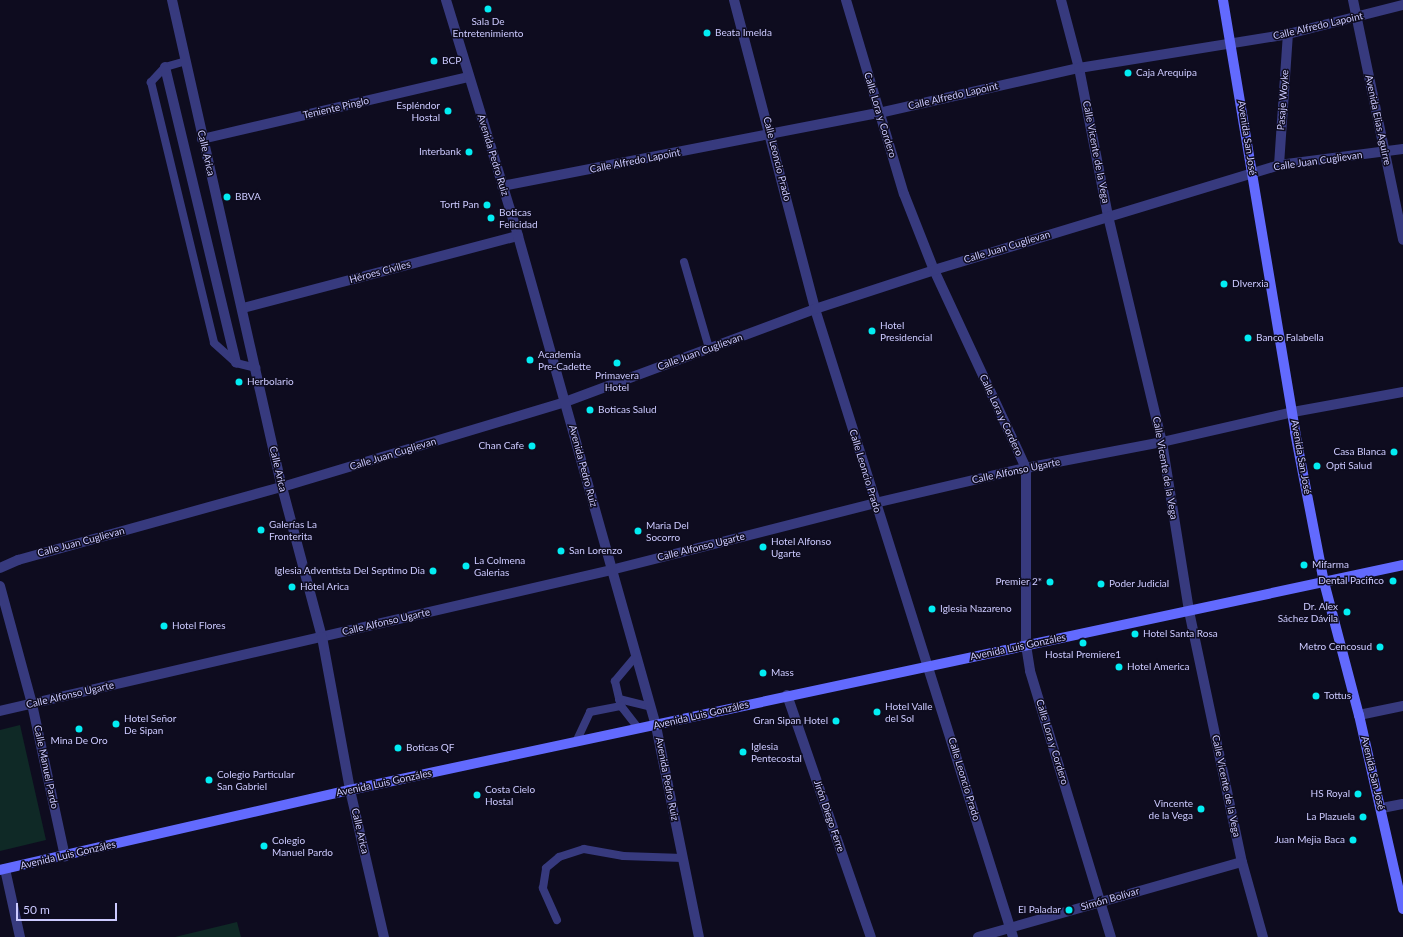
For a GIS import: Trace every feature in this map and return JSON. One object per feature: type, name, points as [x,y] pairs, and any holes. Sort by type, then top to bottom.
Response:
[{"type":"main road","name":"Avenida San José","points":[[1223,0],[1293,412],[1324,582],[1360,715],[1382,808],[1403,909]]},
{"type":"main road","name":"Avenida Luis Gonzáles","points":[[3,870],[350,790],[639,730],[788,695],[1403,565]]},
{"type":"street","name":"Calle Arica","points":[[172,0],[202,139],[243,308],[282,487],[322,637],[350,790],[384,937]]},
{"type":"street","name":"Avenida Pedro Ruiz","points":[[446,0],[518,236],[656,726],[699,937]]},
{"type":"street","name":"Calle Leoncio Prado","points":[[734,0],[771,134],[815,309],[875,503],[928,665],[1012,932]]},
{"type":"street","name":"Calle Lora y Cordero","points":[[846,0],[904,194],[934,270],[1026,468],[1026,645],[1030,672],[1111,937]]},
{"type":"street","name":"Calle Vicente de la Vega","points":[[1061,0],[1079,68],[1108,216],[1162,442],[1189,611],[1242,862],[1263,937]]},
{"type":"street","name":"Avenida Elias Aguirre","points":[[1353,0],[1403,240]]},
{"type":"street","name":"Calle Alfredo Lapoint","points":[[502,186],[879,113],[1079,68],[1288,34],[1403,5]]},
{"type":"street","name":"Pasaje Woyke","points":[[1279,165],[1288,34]]},
{"type":"street","points":[[165,67],[236,363]]},
{"type":"street","name":"Teniente Pinglo","points":[[202,139],[469,77]]},
{"type":"street","name":"Calle Juan Cuglievan","points":[[0,568],[18,560],[282,487],[565,402],[815,309],[1108,216],[1279,165],[1403,149]]},
{"type":"street","name":"Héroes Civiles","points":[[243,308],[518,236]]},
{"type":"street","name":"Calle Alfonso Ugarte","points":[[0,711],[611,570],[875,503],[1026,468],[1162,442],[1293,412],[1403,392]]},
{"type":"street","name":"Calle Manuel Pardo","points":[[0,586],[32,704],[65,856]]},
{"type":"street","name":"Jirón Diego Ferre","points":[[788,695],[871,937]]},
{"type":"street","points":[[1360,715],[1403,706]]},
{"type":"street","points":[[1382,808],[1403,804]]},
{"type":"street","name":"Simón Bolívar","points":[[978,937],[1012,932],[1100,902],[1242,862]]},
{"type":"street","points":[[3,870],[20,937]]},
{"type":"lane","points":[[186,61],[165,67],[151,82],[214,343],[236,363],[256,368]]},
{"type":"lane","points":[[684,262],[709,348]]},
{"type":"lane","points":[[636,656],[615,680],[620,703],[639,730]]},
{"type":"lane","points":[[576,742],[590,712],[620,703],[650,707]]},
{"type":"lane","points":[[557,920],[543,888],[546,868],[559,857],[584,849],[623,856],[683,858]]},
{"type":"green space","points":[[20,725],[46,840],[0,851],[0,730]]},
{"type":"green space","points":[[237,922],[241,937],[175,937]]},
{"type":"place","name":"Sala De Entretenimiento","points":[[488,9]]},
{"type":"place","name":"Beata Imelda","points":[[707,33]]},
{"type":"place","name":"BCP","points":[[434,61]]},
{"type":"place","name":"Caja Arequipa","points":[[1128,73]]},
{"type":"place","name":"Espléndor Hostal","points":[[448,111]]},
{"type":"place","name":"Interbank","points":[[469,152]]},
{"type":"place","name":"BBVA","points":[[227,197]]},
{"type":"place","name":"Torti Pan","points":[[487,205]]},
{"type":"place","name":"Boticas Felicidad","points":[[491,218]]},
{"type":"place","name":"DIverxia","points":[[1224,284]]},
{"type":"place","name":"Hotel Presidencial","points":[[872,331]]},
{"type":"place","name":"Banco Falabella","points":[[1248,338]]},
{"type":"place","name":"Academia Pre-Cadette","points":[[530,360]]},
{"type":"place","name":"Primavera Hotel","points":[[617,363]]},
{"type":"place","name":"Herbolario","points":[[239,382]]},
{"type":"place","name":"Boticas Salud","points":[[590,410]]},
{"type":"place","name":"Chan Cafe","points":[[532,446]]},
{"type":"place","name":"Casa Blanca","points":[[1394,452]]},
{"type":"place","name":"Opti Salud","points":[[1317,466]]},
{"type":"place","name":"Galerías La Fronterita","points":[[261,530]]},
{"type":"place","name":"Maria Del Socorro","points":[[638,531]]},
{"type":"place","name":"Hotel Alfonso Ugarte","points":[[763,547]]},
{"type":"place","name":"San Lorenzo","points":[[561,551]]},
{"type":"place","name":"Mifarma","points":[[1304,565]]},
{"type":"place","name":"La Colmena Galerias","points":[[466,566]]},
{"type":"place","name":"Iglesia Adventista Del Septimo Dia","points":[[433,571]]},
{"type":"place","name":"Dental Pacifico","points":[[1393,581]]},
{"type":"place","name":"Premier 2*","points":[[1050,582]]},
{"type":"place","name":"Poder Judicial","points":[[1101,584]]},
{"type":"place","name":"Hôtel Arica","points":[[292,587]]},
{"type":"place","name":"Iglesia Nazareno","points":[[932,609]]},
{"type":"place","name":"Dr. Alex Sáchez Dávila","points":[[1347,612]]},
{"type":"place","name":"Hotel Flores","points":[[164,626]]},
{"type":"place","name":"Hotel Santa Rosa","points":[[1135,634]]},
{"type":"place","name":"Hostal Premiere1","points":[[1083,643]]},
{"type":"place","name":"Metro Cencosud","points":[[1380,647]]},
{"type":"place","name":"Hotel America","points":[[1119,667]]},
{"type":"place","name":"Mass","points":[[763,673]]},
{"type":"place","name":"Tottus","points":[[1316,696]]},
{"type":"place","name":"Hotel Valle del Sol","points":[[877,712]]},
{"type":"place","name":"Gran Sipan Hotel","points":[[836,721]]},
{"type":"place","name":"Hotel Señor De Sipan","points":[[116,724]]},
{"type":"place","name":"Mina De Oro","points":[[79,729]]},
{"type":"place","name":"Boticas QF","points":[[398,748]]},
{"type":"place","name":"Iglesia Pentecostal","points":[[743,752]]},
{"type":"place","name":"Colegio Particular San Gabriel","points":[[209,780]]},
{"type":"place","name":"HS Royal","points":[[1358,794]]},
{"type":"place","name":"Costa Cielo Hostal","points":[[477,795]]},
{"type":"place","name":"Vincente de la Vega","points":[[1201,809]]},
{"type":"place","name":"La Plazuela","points":[[1363,817]]},
{"type":"place","name":"Juan Mejia Baca","points":[[1353,840]]},
{"type":"place","name":"Colegio Manuel Pardo","points":[[264,846]]},
{"type":"place","name":"El Paladar","points":[[1069,910]]}]
